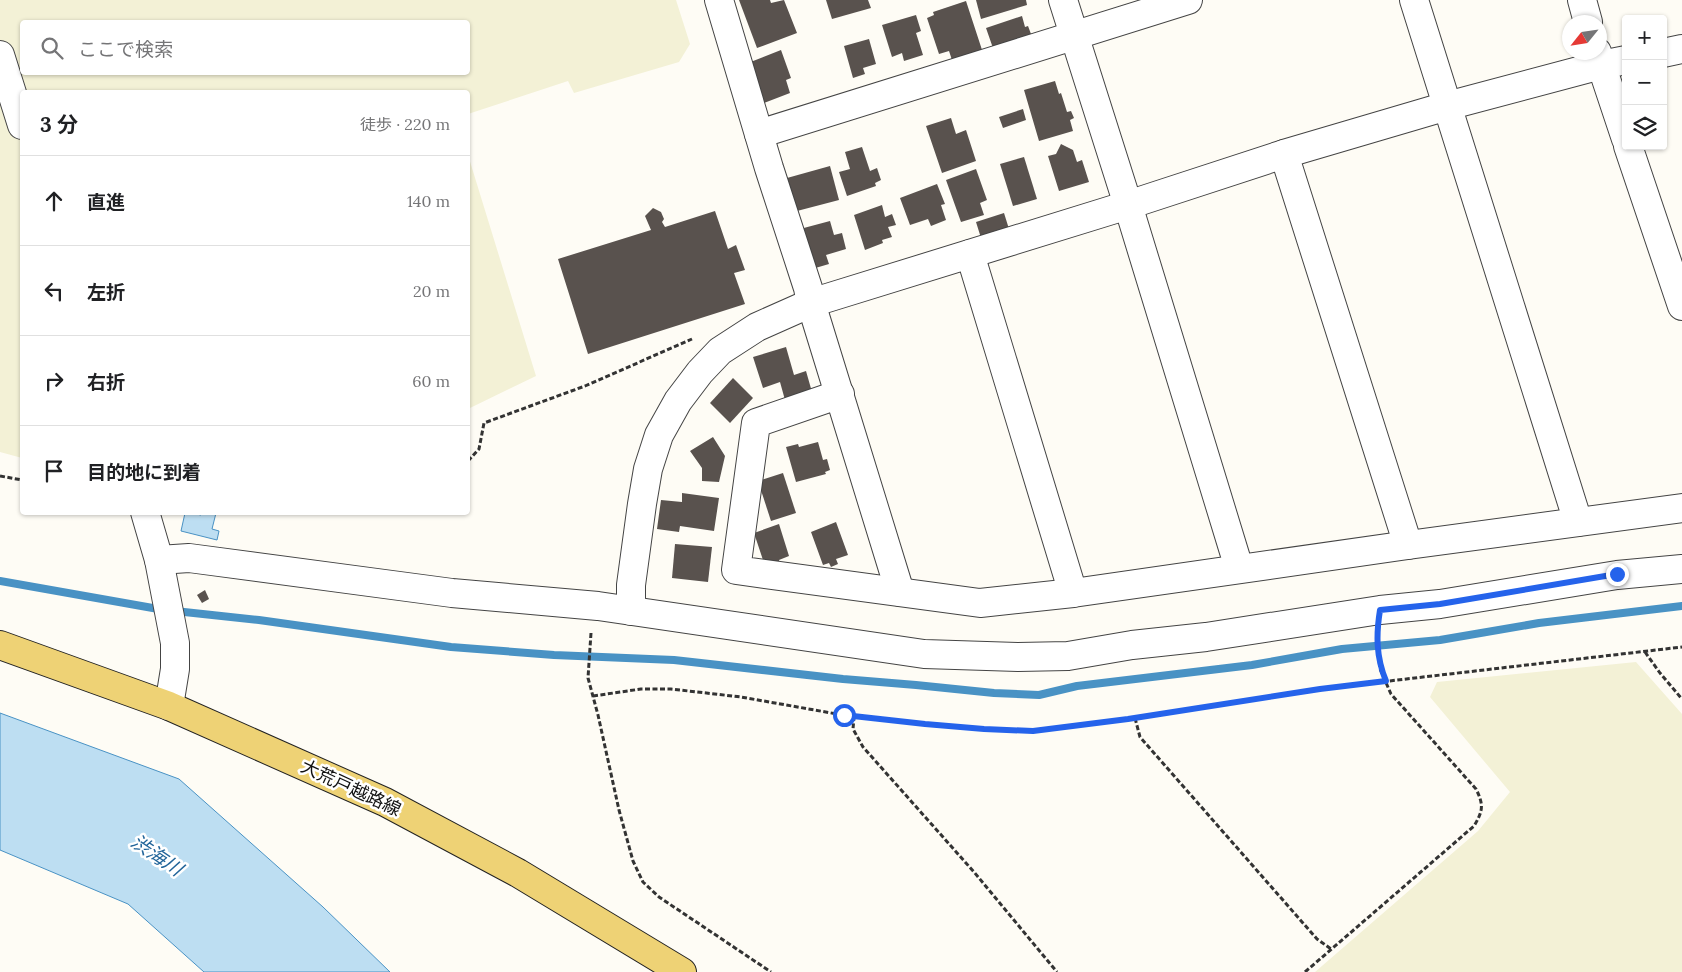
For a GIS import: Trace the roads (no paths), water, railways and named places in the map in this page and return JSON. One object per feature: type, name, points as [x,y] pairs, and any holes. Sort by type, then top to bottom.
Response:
[{"type":"main road","name":"大荒戸越路線","points":[[0,645],[170,706],[385,802],[518,874],[682,972]]},
{"type":"street","points":[[719,0],[900,592]]},
{"type":"street","points":[[1063,0],[1239,568]]},
{"type":"street","points":[[759,134],[1188,0]]},
{"type":"street","points":[[1414,0],[1578,522]]},
{"type":"street","points":[[1582,0],[1586,15]]},
{"type":"street","points":[[1667,52],[1682,49]]},
{"type":"street","points":[[0,55],[20,119]]},
{"type":"street","points":[[631,611],[631,585],[642,504],[648,469],[659,435],[678,401],[700,372],[720,351],[757,327],[811,303],[1128,206],[1284,154],[1608,59],[1622,121]]},
{"type":"street","points":[[1629,150],[1682,306]]},
{"type":"street","points":[[1284,154],[1408,545]]},
{"type":"street","points":[[970,254],[1073,594]]},
{"type":"street","points":[[840,394],[756,423],[736,570],[980,603],[1073,594],[1239,568],[1682,508]]},
{"type":"street","points":[[146,515],[159,560],[175,642],[175,669],[170,706]]},
{"type":"street","points":[[159,560],[189,558],[452,593],[631,611],[924,654],[1018,657],[1068,656],[1132,645],[1206,637],[1380,610],[1440,604],[1617,574],[1682,569]]},
{"type":"water","points":[[185,515],[216,515],[212,529],[219,531],[217,540],[181,531]]},
{"type":"water","name":"渋海川","points":[[0,713],[179,779],[323,907],[390,972],[204,972],[128,904],[0,850]]},
{"type":"waterway","points":[[0,581],[164,610]]},
{"type":"waterway","points":[[175,611],[259,620],[451,647],[554,655],[674,660],[843,679],[994,693],[1039,695],[1077,686],[1252,665],[1342,649],[1440,640],[1539,623],[1682,606]]}]
